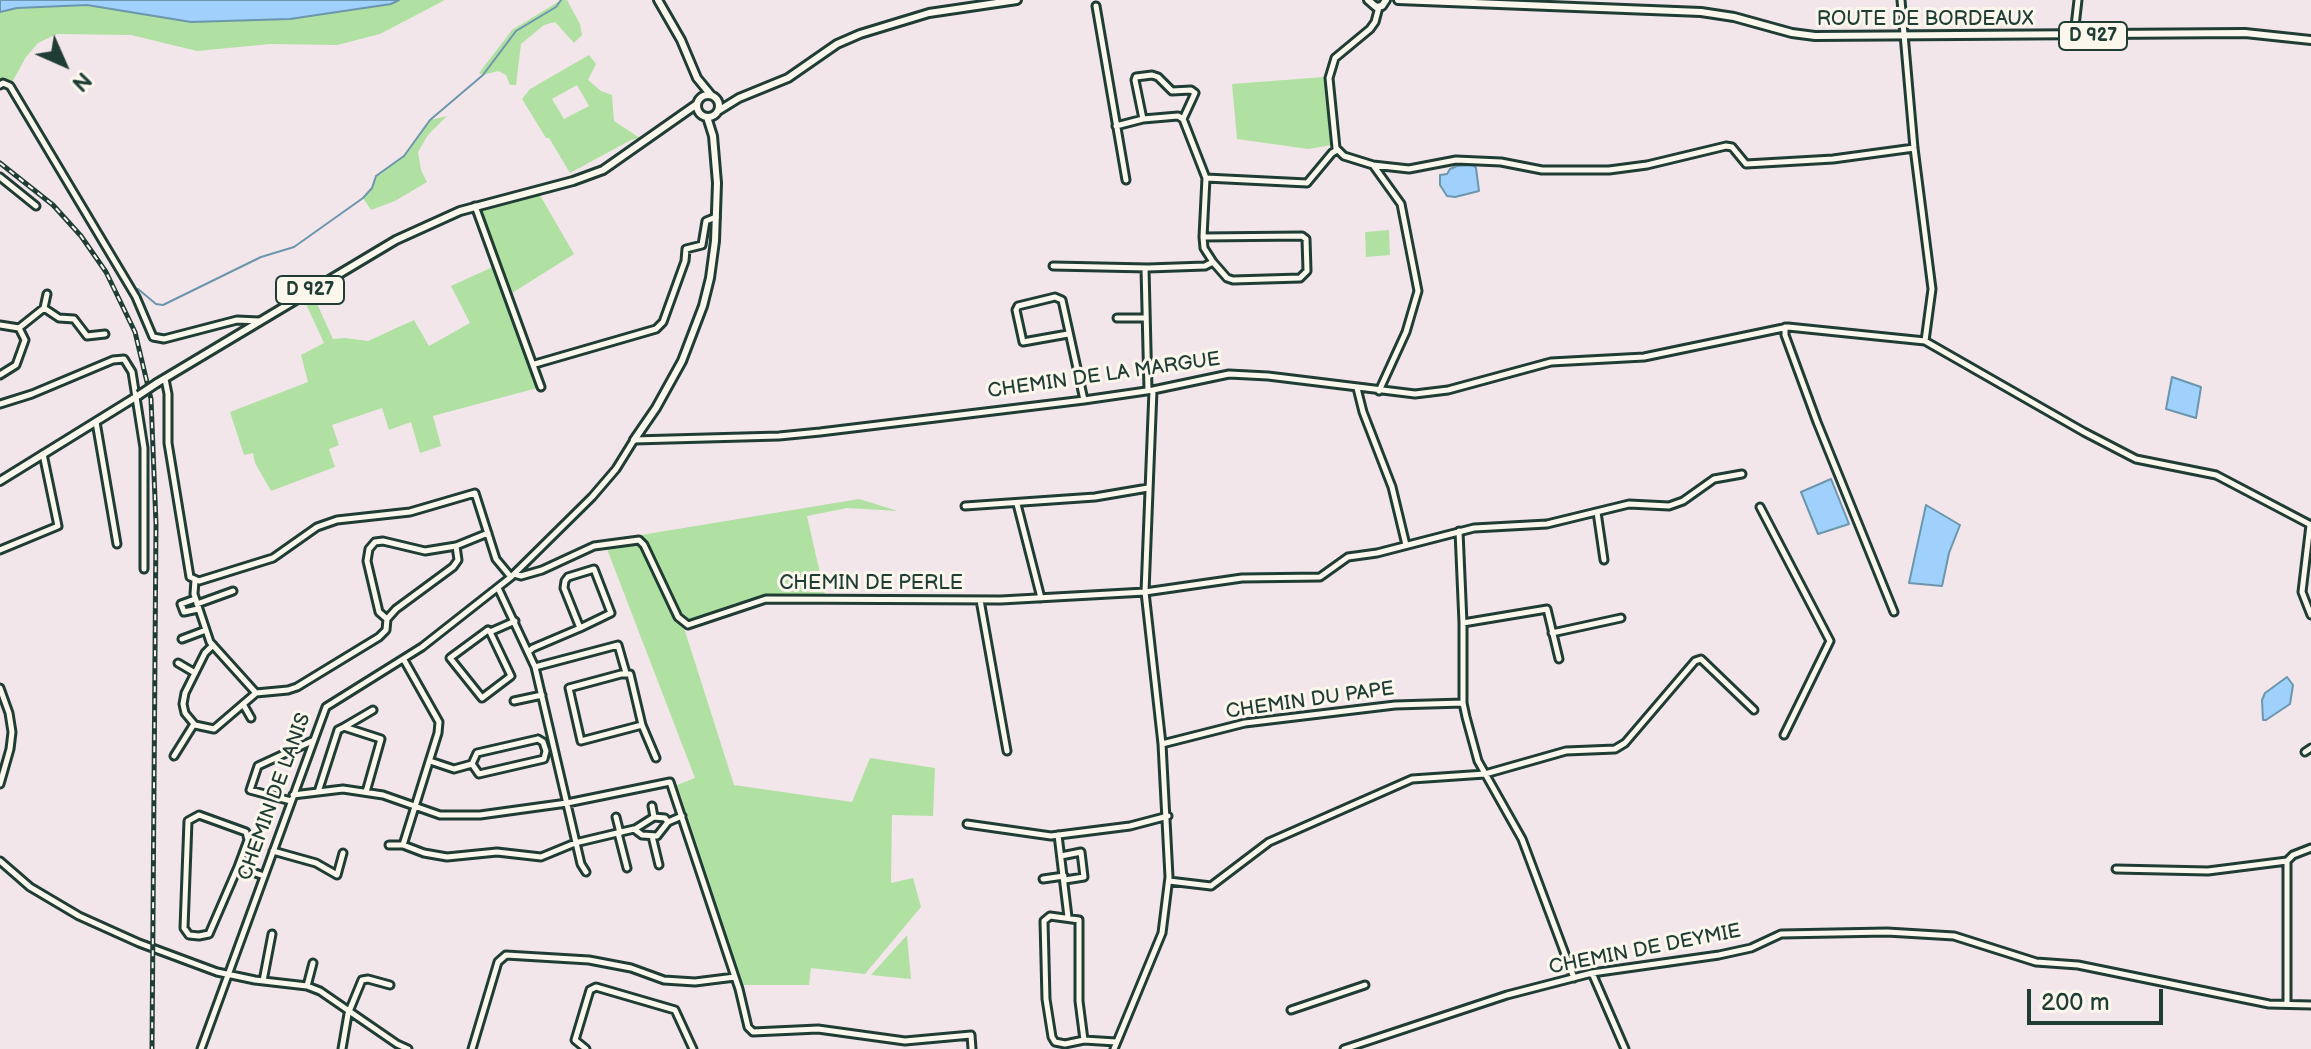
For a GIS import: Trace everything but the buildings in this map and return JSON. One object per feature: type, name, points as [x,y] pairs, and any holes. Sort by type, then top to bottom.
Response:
[{"type":"main road","points":[[634,440],[671,384],[694,333],[710,278],[717,217],[713,136],[719,103],[697,78],[681,40],[658,0]]},
{"type":"main road","points":[[680,118],[706,117],[717,112],[739,98],[788,78],[837,44],[860,34],[929,13],[1017,0]]},
{"type":"main road","points":[[1368,0],[1379,7],[1386,0]]},
{"type":"main road","name":"ROUTE DE BORDEAUX","points":[[1398,0],[1701,12],[1734,17],[1805,36],[2245,33],[2311,40]]},
{"type":"main road","points":[[697,78],[699,113],[706,117],[713,136]]},
{"type":"main road","points":[[698,103],[702,97],[739,98]]},
{"type":"main road","name":"D 927","points":[[0,481],[396,240],[444,216],[603,170],[698,103]]},
{"type":"street","points":[[1901,0],[1914,148],[1932,289],[1925,341]]},
{"type":"street","points":[[2074,36],[2078,0]]},
{"type":"street","points":[[1096,6],[1126,180]]},
{"type":"street","points":[[1379,7],[1375,22],[1335,58],[1330,73],[1337,150],[1344,156],[1373,165],[1409,169],[1456,160],[1501,162],[1542,170],[1609,170],[1647,165],[1726,146],[1732,147],[1746,164],[1833,159],[1914,148]]},
{"type":"street","points":[[1143,119],[1135,80],[1136,77],[1152,75],[1172,91],[1191,90],[1195,93],[1183,119]]},
{"type":"street","points":[[0,85],[10,86],[136,297],[153,337],[164,339],[237,320],[259,321]]},
{"type":"street","points":[[1116,126],[1143,119],[1178,116],[1183,119],[1206,178],[1203,237],[1204,248],[1227,278],[1300,278],[1307,271],[1306,239],[1295,235],[1203,237]]},
{"type":"street","points":[[1206,178],[1307,183],[1337,150]]},
{"type":"street","points":[[1373,165],[1401,204],[1418,291],[1406,332],[1379,391]]},
{"type":"street","points":[[0,177],[36,206]]},
{"type":"street","points":[[475,206],[541,387]]},
{"type":"street","points":[[535,364],[656,329],[668,310],[685,261],[686,249],[702,245],[706,221],[717,217]]},
{"type":"street","points":[[1053,266],[1145,268],[1205,266],[1213,262]]},
{"type":"street","points":[[1084,1040],[1079,1001],[1080,924],[1077,918],[1068,917],[1050,916],[1044,921],[1046,999],[1052,1037],[1064,1046],[1084,1040],[1115,1046],[1162,933],[1169,881],[1168,816],[1145,592],[1150,390],[1145,268]]},
{"type":"street","points":[[0,325],[19,328],[44,308],[47,294]]},
{"type":"street","points":[[1068,334],[1023,342],[1016,310],[1018,306],[1055,297],[1062,300],[1084,400]]},
{"type":"street","points":[[44,308],[59,318],[74,319],[87,336],[105,334]]},
{"type":"street","points":[[1117,318],[1146,318]]},
{"type":"street","points":[[1785,327],[1785,335],[1817,422],[1894,612]]},
{"type":"street","name":"CHEMIN DE LA MARGUE","points":[[634,440],[798,435],[1084,400],[1229,374],[1415,394],[1448,390],[1551,362],[1644,357],[1785,327],[1925,341],[2136,459],[2216,475],[2311,525]]},
{"type":"street","points":[[0,375],[16,365],[25,340],[19,328]]},
{"type":"street","points":[[0,404],[113,360],[124,359],[132,372],[144,448],[144,569]]},
{"type":"street","points":[[165,379],[168,443],[190,577],[199,581],[273,558],[317,527],[337,520],[410,512],[475,493],[499,566],[513,576],[592,497],[616,469],[634,440]]},
{"type":"street","points":[[1357,387],[1363,412],[1392,487],[1406,545]]},
{"type":"street","points":[[96,422],[117,544]]},
{"type":"street","points":[[0,550],[58,526],[43,454]]},
{"type":"street","name":"CHEMIN DE PERLE","points":[[513,576],[542,570],[594,546],[639,540],[648,552],[678,617],[688,625],[766,599],[980,600],[1145,592],[1242,578],[1320,577],[1348,557],[1459,531],[1533,526],[1629,504],[1669,506],[1683,501],[1714,479],[1742,474]]},
{"type":"street","points":[[965,506],[1095,497],[1148,488]]},
{"type":"street","points":[[1017,504],[1041,598]]},
{"type":"street","points":[[1760,507],[1830,641],[1784,735]]},
{"type":"street","points":[[1597,512],[1604,560]]},
{"type":"street","points":[[2311,525],[2302,592],[2311,615]]},
{"type":"street","points":[[1459,531],[1463,703],[1478,761],[1522,839],[1574,978]]},
{"type":"street","points":[[387,619],[379,612],[367,561],[369,549],[375,542],[383,541],[425,551],[456,546],[488,533]]},
{"type":"street","points":[[213,645],[205,653],[183,704],[185,713],[194,724],[204,729],[214,729],[256,693],[297,687],[379,637],[386,630],[387,619],[458,560],[456,546]]},
{"type":"street","points":[[528,652],[580,628],[611,611],[594,569],[568,577],[565,581],[564,588],[580,628]]},
{"type":"street","name":"CHEMIN DE LANIS","points":[[201,1049],[326,707],[404,660],[513,576]]},
{"type":"street","points":[[195,580],[197,604],[213,645],[256,693]]},
{"type":"street","points":[[498,588],[535,667],[575,843],[586,872]]},
{"type":"street","points":[[197,604],[233,591]]},
{"type":"street","points":[[980,600],[1007,751]]},
{"type":"street","points":[[1463,623],[1547,609],[1559,659]]},
{"type":"street","points":[[1552,633],[1621,618]]},
{"type":"street","points":[[490,632],[511,676],[482,698],[450,658],[488,630],[490,632],[515,621]]},
{"type":"street","points":[[182,639],[206,630]]},
{"type":"street","points":[[535,667],[618,645],[626,673],[630,674],[642,725],[656,758]]},
{"type":"street","points":[[1169,881],[1211,886],[1269,842],[1412,779],[1485,774],[1566,751],[1615,749],[1625,743],[1695,661],[1701,659],[1754,710]]},
{"type":"street","points":[[403,845],[439,722],[404,660]]},
{"type":"street","points":[[178,663],[195,673]]},
{"type":"street","points":[[626,673],[569,688],[581,741],[642,725]]},
{"type":"street","points":[[0,688],[9,713],[10,749],[0,784]]},
{"type":"street","points":[[514,701],[542,695]]},
{"type":"street","name":"CHEMIN DU PAPE","points":[[1162,744],[1245,723],[1395,705],[1463,703]]},
{"type":"street","points":[[243,704],[251,718]]},
{"type":"street","points":[[318,792],[338,730],[373,710]]},
{"type":"street","points":[[174,756],[194,724]]},
{"type":"street","points":[[344,727],[381,739],[366,792]]},
{"type":"street","points":[[538,739],[543,742],[547,755],[544,759],[479,774],[472,764],[477,753],[538,739]]},
{"type":"street","points":[[312,741],[258,766],[250,790],[292,798],[343,789],[366,792],[440,815],[480,815],[567,803],[670,782],[735,977],[748,1027],[753,1032],[818,1029],[905,1041],[971,1035],[972,1049]]},
{"type":"street","points":[[544,747],[553,745]]},
{"type":"street","points":[[1,751],[10,749]]},
{"type":"street","points":[[430,761],[454,769],[472,764]]},
{"type":"street","points":[[652,806],[654,817]]},
{"type":"street","points":[[199,815],[246,832],[248,840],[238,867],[209,934],[189,935],[184,928],[188,821],[199,815]]},
{"type":"street","points":[[634,829],[642,835],[657,836],[668,822],[682,816]]},
{"type":"street","points":[[967,824],[1058,835],[1130,826],[1168,816]]},
{"type":"street","points":[[616,817],[627,868]]},
{"type":"street","points":[[389,845],[403,845],[447,857],[507,852],[534,858],[575,843],[634,829],[654,817],[665,818],[668,822]]},
{"type":"street","points":[[1058,835],[1068,917]]},
{"type":"street","points":[[652,836],[659,865]]},
{"type":"street","points":[[2116,869],[2208,871],[2287,861],[2293,855],[2311,848]]},
{"type":"street","points":[[273,851],[316,863],[337,875],[343,853]]},
{"type":"street","points":[[1043,879],[1084,877],[1081,852],[1061,856]]},
{"type":"street","points":[[0,861],[30,887],[79,916],[159,951],[227,975],[307,986],[320,991],[408,1049]]},
{"type":"street","points":[[2287,861],[2287,1004]]},
{"type":"street","points":[[238,867],[264,876]]},
{"type":"street","name":"CHEMIN DE DEYMIE","points":[[1344,1049],[1507,995],[1592,973],[1751,948],[1781,934],[1887,932],[1954,936],[2023,959],[2078,965],[2255,1001],[2311,1005]]},
{"type":"street","points":[[263,981],[272,934]]},
{"type":"street","points":[[472,1049],[498,962],[506,955],[589,960],[631,968],[664,980],[695,982],[735,977]]},
{"type":"street","points":[[307,986],[313,963]]},
{"type":"street","points":[[1592,973],[1625,1049]]},
{"type":"street","points":[[342,1049],[350,1011],[363,978],[390,985]]},
{"type":"street","points":[[1291,1010],[1365,985]]},
{"type":"street","points":[[586,1049],[575,1040],[590,990],[596,987],[675,1010],[693,1049]]},
{"type":"green space","points":[[399,0],[445,0],[380,34],[337,45],[270,44],[197,51],[131,35],[57,34],[38,43],[26,57],[10,86],[0,85],[0,12],[17,8],[87,5],[191,22],[290,19],[391,4]]},
{"type":"green space","points":[[561,0],[567,0],[580,24],[582,35],[574,43],[555,22],[544,25],[521,44],[516,85],[510,85],[506,75],[498,71],[483,75],[479,73],[512,30]]},
{"type":"green space","points":[[589,55],[596,64],[588,80],[601,91],[612,95],[614,121],[640,138],[570,173],[522,99],[530,89]],"holes":[[[577,85],[589,106],[564,119],[552,99]]]},
{"type":"green space","points":[[1324,77],[1332,145],[1308,149],[1237,139],[1232,84]]},
{"type":"green space","points":[[447,116],[428,135],[418,152],[427,182],[395,201],[371,210],[363,198],[372,188],[376,176],[404,156],[430,120]]},
{"type":"green space","points":[[537,190],[574,254],[509,295],[541,387],[433,416],[441,446],[420,453],[411,422],[389,430],[382,408],[332,425],[339,445],[329,449],[335,467],[271,491],[255,463],[253,453],[244,455],[230,412],[308,382],[301,355],[324,343],[305,302],[314,297],[333,339],[368,341],[414,320],[429,346],[470,323],[451,286],[497,265],[475,206]]},
{"type":"green space","points":[[1389,230],[1390,255],[1366,257],[1365,232]]},
{"type":"green space","points":[[859,499],[898,511],[847,508],[807,516],[825,595],[764,596],[736,603],[687,623],[641,535]]},
{"type":"green space","points":[[637,543],[685,631],[734,785],[852,802],[870,758],[935,768],[933,816],[892,815],[891,883],[913,878],[921,907],[865,974],[811,968],[809,985],[743,985],[677,785],[695,778],[607,549]]},
{"type":"green space","points":[[907,935],[911,979],[871,975]]},
{"type":"water","points":[[0,0],[399,0],[391,4],[290,19],[191,22],[87,5],[17,8],[0,12]]},
{"type":"water","points":[[1473,165],[1479,191],[1447,196],[1440,185],[1440,175],[1457,166]]},
{"type":"water","points":[[2172,377],[2201,387],[2196,418],[2166,409]]},
{"type":"water","points":[[1831,479],[1849,524],[1818,534],[1801,492]]},
{"type":"water","points":[[1926,505],[1960,525],[1949,553],[1942,586],[1909,583]]},
{"type":"water","points":[[2287,677],[2293,685],[2290,704],[2263,720],[2262,700],[2265,693]]},
{"type":"waterway","points":[[138,289],[156,304],[163,305],[261,257],[294,247],[363,198],[372,188],[376,176],[404,156],[430,120],[483,75],[516,31],[556,7],[561,0]]},
{"type":"railway","points":[[0,163],[53,205],[81,236],[106,272],[135,332],[151,399],[156,524],[152,1049]]}]
